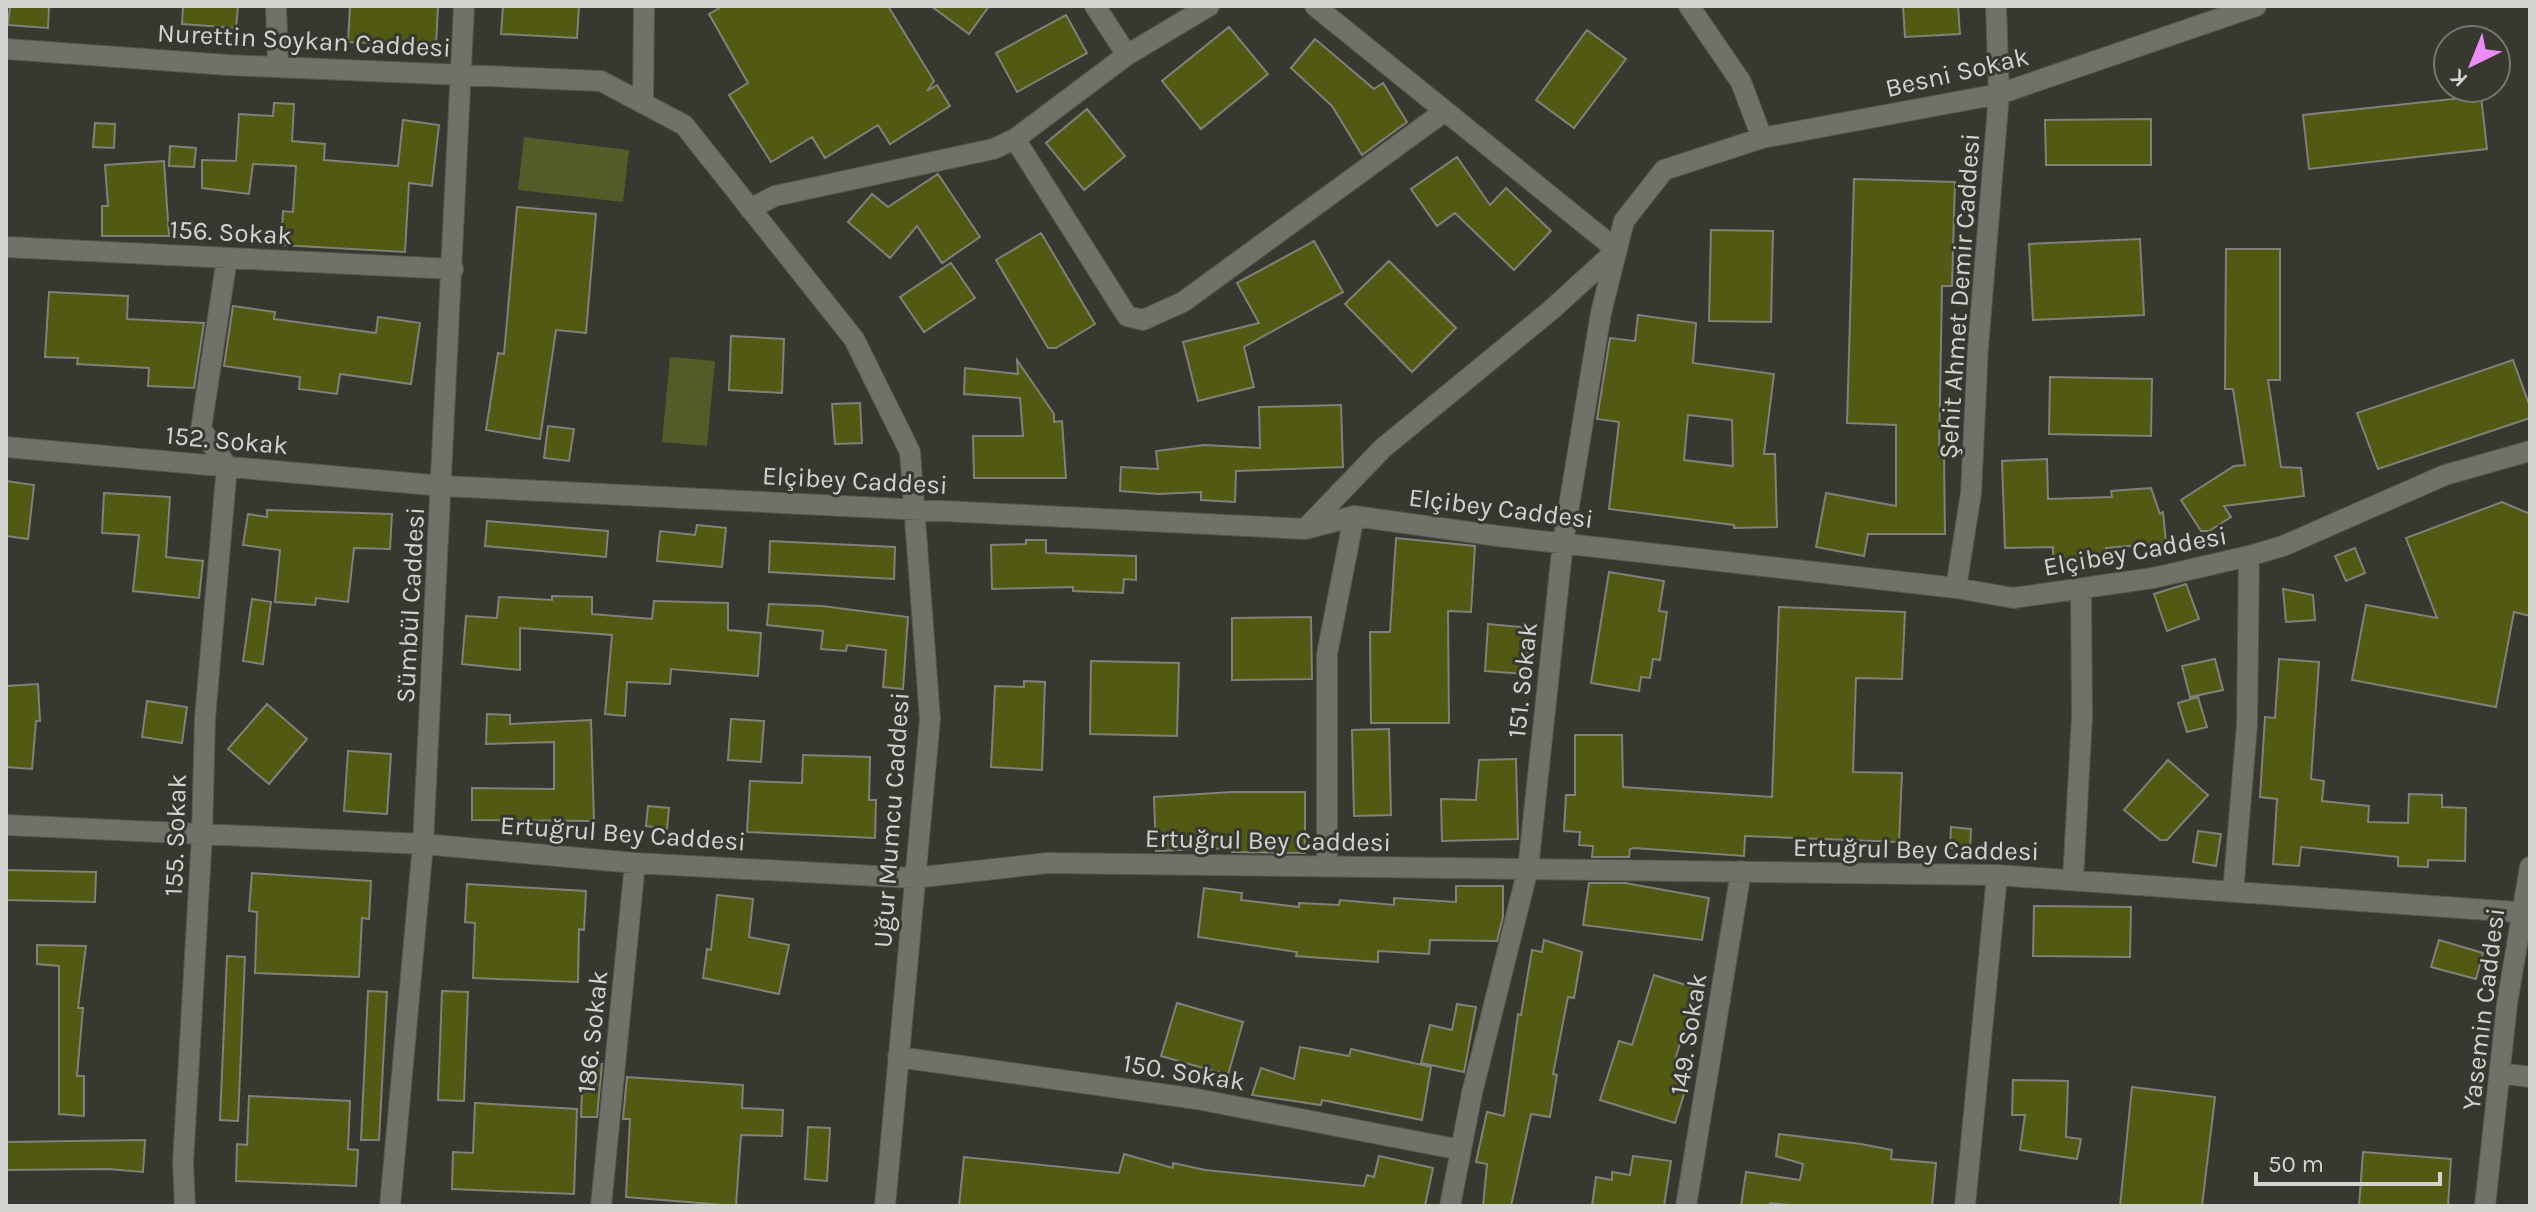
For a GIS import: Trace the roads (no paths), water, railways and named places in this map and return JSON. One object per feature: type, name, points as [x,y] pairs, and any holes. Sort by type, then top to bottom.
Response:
[{"type":"street","points":[[276,6],[278,64]]},
{"type":"street","name":"Sümbül Caddesi","points":[[390,1206],[423,844],[443,486],[464,6]]},
{"type":"street","points":[[643,103],[644,6]]},
{"type":"street","points":[[1095,6],[1127,55]]},
{"type":"street","points":[[750,209],[775,196],[964,157],[1015,139],[1127,55],[1209,6]]},
{"type":"street","points":[[1305,529],[1383,448],[1550,311],[1617,250],[1315,6]]},
{"type":"street","points":[[1689,6],[1741,82],[1762,138]]},
{"type":"street","name":"Şehit Ahmet Demir Caddesi","points":[[1956,588],[1971,493],[1978,347],[1999,94],[1996,6]]},
{"type":"street","name":"Besni Sokak","points":[[1664,170],[1762,138],[1999,94],[2256,6]]},
{"type":"street","name":"Nurettin Soykan Caddesi","points":[[6,49],[228,65],[278,64],[601,81]]},
{"type":"street","name":"Uğur Mumcu Caddesi","points":[[601,81],[684,125],[854,339],[910,452],[930,719],[885,1206]]},
{"type":"street","points":[[1015,139],[1127,316],[1143,320],[1183,302],[1445,111]]},
{"type":"street","name":"151. Sokak","points":[[1450,1206],[1528,869],[1563,542],[1601,313],[1624,221],[1664,170]]},
{"type":"street","name":"156. Sokak","points":[[6,247],[453,269]]},
{"type":"street","points":[[227,258],[201,429],[227,466]]},
{"type":"street","name":"152. Sokak","points":[[6,447],[443,486]]},
{"type":"street","name":"Elçibey Caddesi","points":[[443,486],[1305,529],[1354,516],[1956,588],[2013,598],[2153,578],[2249,556],[2283,546],[2445,475],[2530,451]]},
{"type":"street","name":"155. Sokak","points":[[185,1206],[183,1163],[202,835],[205,718],[227,466]]},
{"type":"street","points":[[1327,866],[1327,654],[1354,516]]},
{"type":"street","points":[[2233,892],[2247,725],[2249,556]]},
{"type":"street","points":[[2073,880],[2082,717],[2081,589]]},
{"type":"street","name":"Ertuğrul Bey Caddesi","points":[[6,825],[423,844],[635,863],[913,878],[1048,863],[1997,875],[2526,913]]},
{"type":"street","name":"186. Sokak","points":[[601,1206],[635,863]]},
{"type":"street","name":"Yasemin Caddesi","points":[[2485,1206],[2500,1073],[2526,913],[2530,867]]},
{"type":"street","name":"149. Sokak","points":[[1686,1206],[1741,871]]},
{"type":"street","points":[[1965,1206],[1997,875]]},
{"type":"street","name":"150. Sokak","points":[[898,1057],[1197,1099],[1461,1150]]},
{"type":"street","points":[[2500,1073],[2530,1077]]}]
